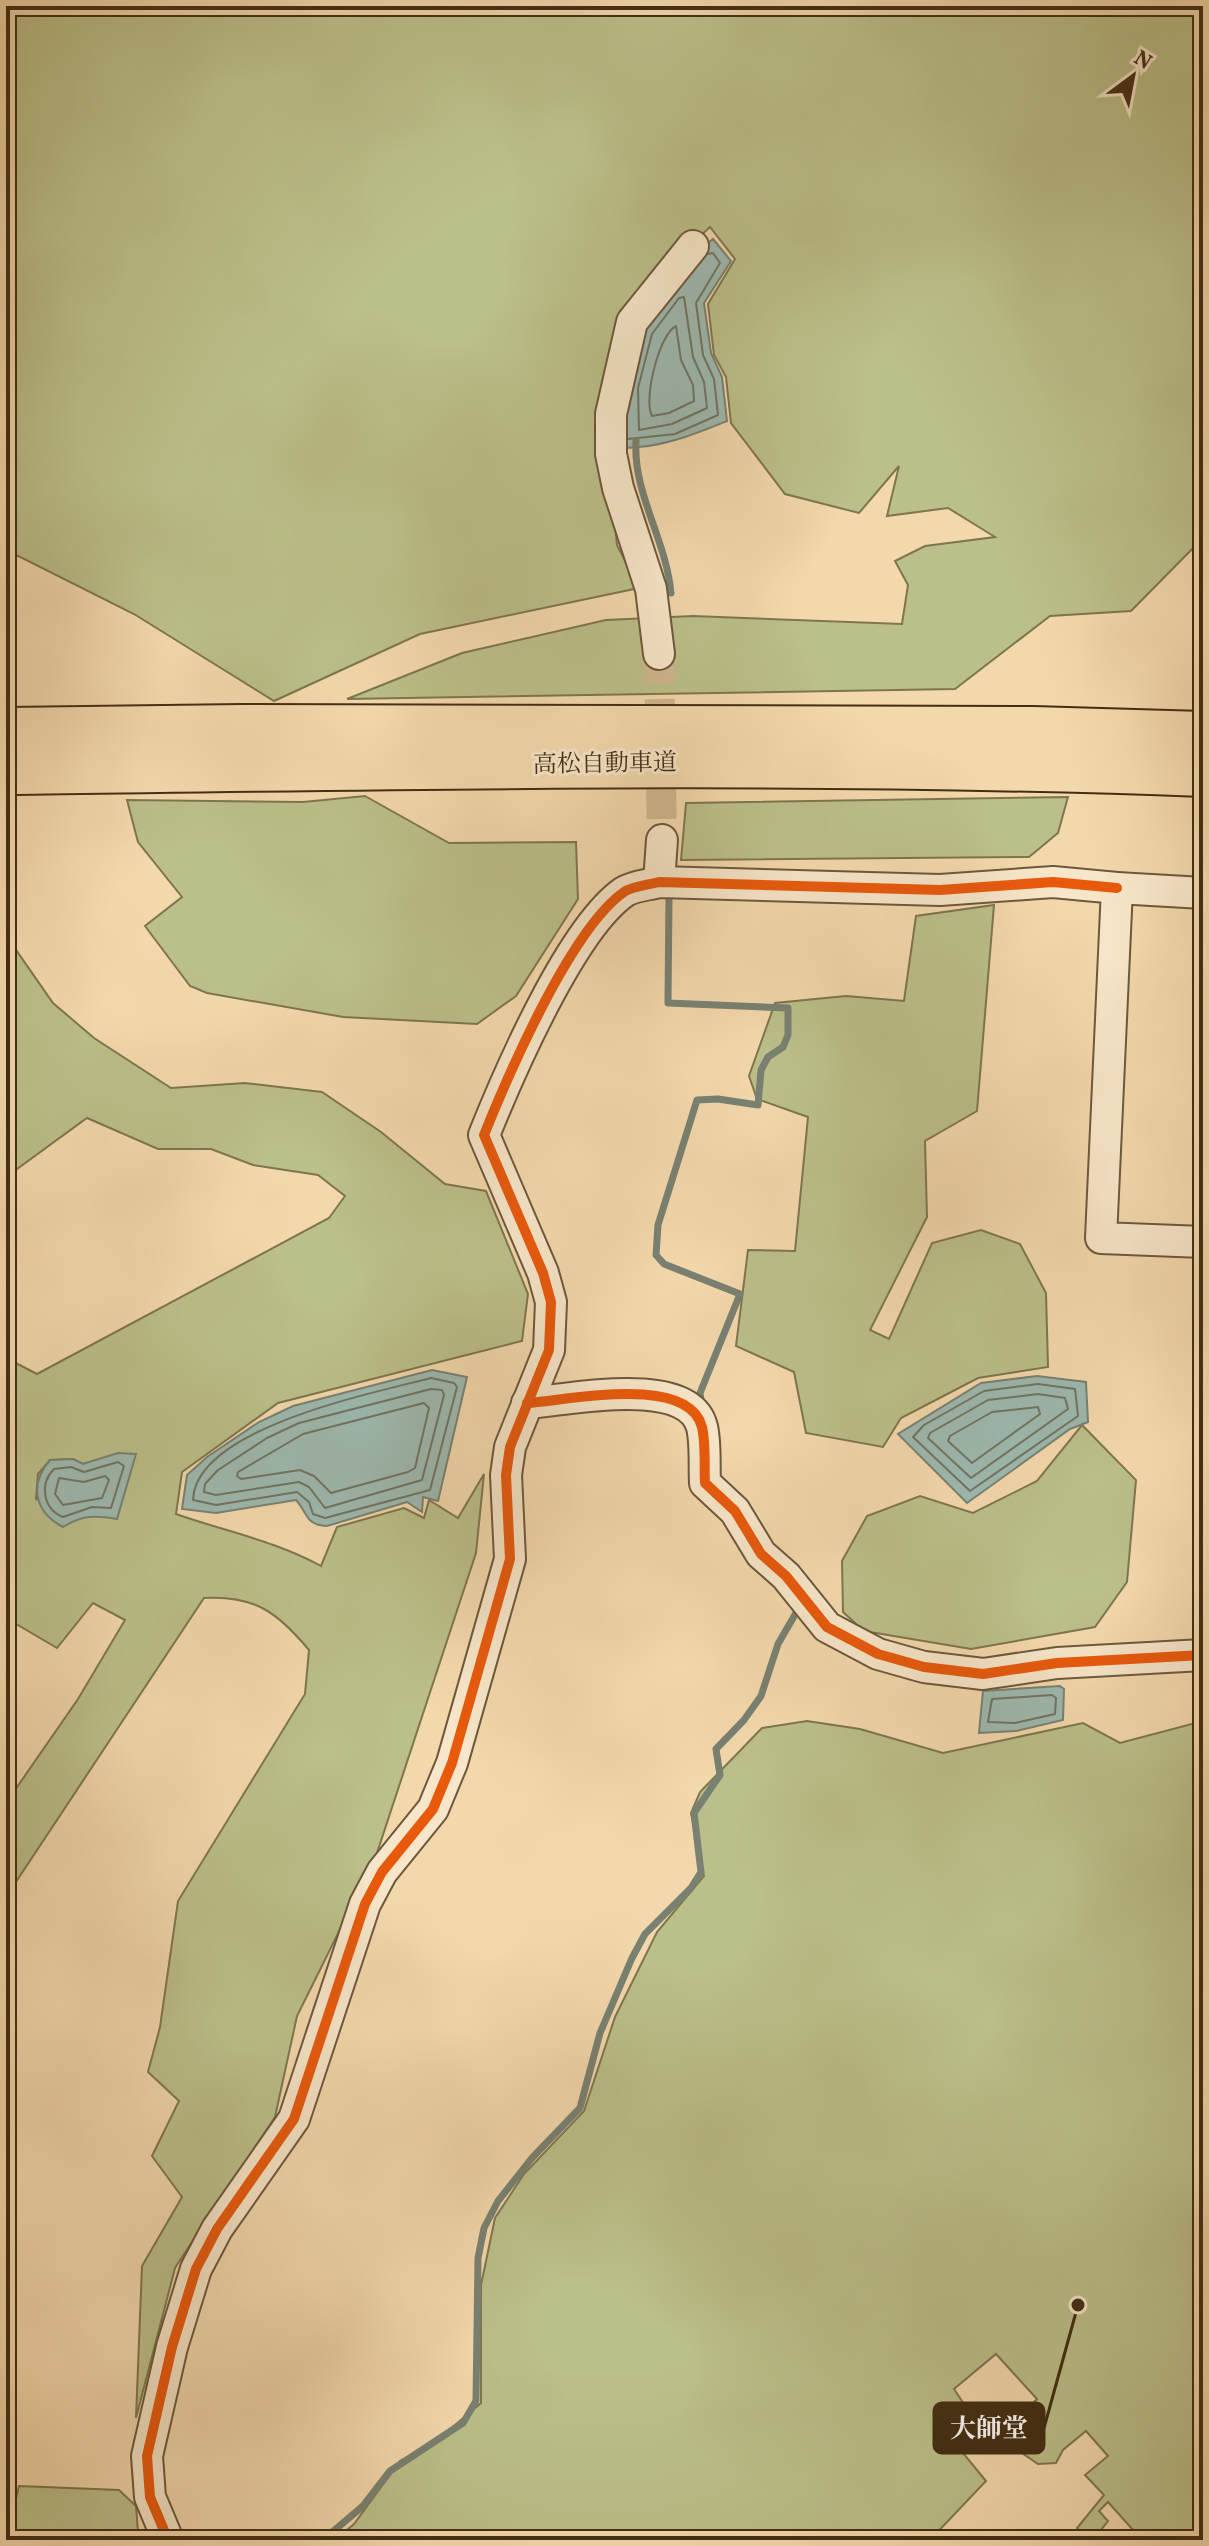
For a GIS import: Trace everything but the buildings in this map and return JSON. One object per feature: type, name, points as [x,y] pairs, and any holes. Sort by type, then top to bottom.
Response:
[{"type":"highway","name":"高松自動車道","points":[[6,730],[242,727],[1033,729],[1203,734]]},
{"type":"highway","name":"高松自動車道","points":[[6,772],[684,764],[1033,767],[1203,774]]},
{"type":"street","points":[[659,654],[651,589],[618,488],[611,454],[611,414],[632,322],[693,246]]},
{"type":"street","points":[[659,882],[662,840]]},
{"type":"street","points":[[159,2535],[150,2497],[147,2456],[172,2347],[196,2269],[217,2229],[294,2119],[365,1904],[382,1872],[433,1809],[452,1763],[510,1559],[506,1475],[510,1447],[549,1350],[551,1302],[543,1273],[484,1135],[511,1071],[564,968],[598,918],[625,891],[659,882],[940,890],[1053,882],[1203,893]]},
{"type":"street","points":[[1117,888],[1101,1238],[1203,1242]]},
{"type":"street","points":[[527,1403],[560,1401],[595,1393],[633,1394],[677,1402],[693,1412],[702,1426],[705,1483],[735,1511],[761,1554],[786,1576],[827,1627],[878,1654],[924,1667],[983,1674],[1057,1663],[1203,1655]]},
{"type":"green space","points":[[6,6],[1203,6],[1203,538],[1131,611],[1050,616],[955,689],[347,699],[462,653],[606,620],[693,616],[902,624],[908,585],[895,561],[925,546],[995,537],[948,508],[887,516],[899,466],[859,513],[785,494],[731,423],[726,377],[714,355],[708,304],[735,259],[710,227],[666,268],[605,417],[617,545],[639,588],[420,634],[274,701],[134,614],[6,550]]},
{"type":"green space","points":[[365,796],[449,843],[576,842],[578,899],[516,996],[477,1024],[343,1017],[207,993],[190,986],[145,926],[182,897],[138,842],[127,800],[303,802]]},
{"type":"green space","points":[[1068,797],[1058,833],[1029,857],[681,860],[686,803]]},
{"type":"green space","points":[[994,905],[977,1111],[925,1141],[927,1217],[870,1330],[889,1339],[932,1243],[981,1230],[1020,1244],[1046,1293],[1048,1367],[978,1378],[901,1418],[883,1447],[806,1433],[794,1372],[736,1346],[748,1250],[795,1251],[808,1117],[757,1099],[749,1076],[775,1003],[846,996],[904,1001],[916,916]]},
{"type":"green space","points":[[6,918],[12,944],[53,1003],[94,1038],[171,1088],[245,1083],[322,1092],[381,1132],[445,1184],[486,1191],[528,1294],[522,1341],[278,1403],[182,1472],[176,1514],[268,1543],[321,1566],[337,1527],[404,1508],[424,1518],[429,1500],[458,1518],[484,1474],[476,1553],[375,1859],[297,2016],[275,2117],[175,2268],[136,2418],[142,2266],[182,2197],[152,2156],[179,2101],[148,2072],[160,2027],[178,1901],[305,1694],[309,1650],[287,1626],[264,1609],[238,1600],[204,1598],[6,1897],[6,1803],[78,1699],[125,1620],[93,1603],[57,1648],[6,1618],[6,1358],[37,1374],[329,1218],[345,1196],[318,1175],[253,1165],[211,1149],[158,1149],[87,1118],[6,1177]],"holes":[[[118,1454],[94,1515],[77,1518],[36,1499],[38,1474],[50,1460],[73,1459],[83,1464]]]},
{"type":"green space","points":[[1082,1425],[1136,1480],[1127,1582],[1095,1627],[971,1649],[864,1631],[843,1612],[842,1561],[867,1516],[920,1496],[973,1513],[1037,1481]]},
{"type":"green space","points":[[807,1721],[860,1729],[943,1753],[1083,1723],[1120,1743],[1203,1721],[1203,2540],[1142,2540],[1108,2502],[1099,2511],[1108,2521],[1093,2540],[1087,2540],[1077,2528],[1104,2495],[1085,2475],[1108,2456],[1086,2431],[1063,2450],[1056,2463],[1038,2464],[1000,2438],[1037,2399],[996,2354],[954,2389],[966,2407],[954,2418],[970,2437],[958,2447],[986,2481],[930,2540],[335,2540],[354,2524],[400,2461],[436,2441],[481,2403],[481,2285],[495,2218],[524,2174],[584,2111],[615,2017],[657,1932],[704,1876],[691,1813],[700,1792],[762,1728]]},
{"type":"green space","points":[[19,2486],[119,2490],[136,2506],[138,2532],[129,2540],[6,2540]]},
{"type":"water","points":[[713,239],[731,261],[704,303],[711,353],[722,377],[727,421],[660,444],[618,448],[635,326],[681,265]]},
{"type":"water","points":[[432,1370],[467,1377],[438,1501],[423,1497],[422,1512],[407,1502],[327,1526],[311,1521],[296,1500],[216,1513],[182,1509],[187,1475],[207,1457],[259,1422],[293,1406]]},
{"type":"water","points":[[1037,1376],[1086,1382],[1088,1422],[1070,1429],[967,1503],[898,1434],[981,1383]]},
{"type":"water","points":[[118,1453],[136,1454],[117,1519],[89,1517],[63,1527],[46,1514],[37,1488],[43,1469],[50,1460],[73,1459],[83,1464]]},
{"type":"water","points":[[1060,1686],[1064,1689],[1063,1720],[1016,1731],[979,1733],[983,1691]]},
{"type":"waterway","points":[[636,441],[636,461],[644,498],[663,554],[671,593]]},
{"type":"waterway","points":[[669,897],[668,1003],[788,1008],[788,1035],[783,1047],[768,1057],[761,1070],[758,1105],[718,1099],[697,1100],[658,1225],[656,1255],[664,1264],[740,1294],[700,1393],[702,1406]]},
{"type":"waterway","points":[[323,2540],[363,2506],[390,2471],[463,2423],[476,2401],[478,2258],[484,2228],[498,2201],[532,2158],[580,2108],[600,2033],[632,1958],[645,1934],[691,1888],[701,1872],[694,1813],[720,1775],[716,1749],[744,1720],[761,1696],[778,1644],[800,1606]]},
{"type":"tunnel","points":[[659,654],[662,840]]},
{"type":"cycle path","points":[[168,2540],[150,2497],[147,2456],[172,2347],[196,2269],[217,2229],[294,2119],[365,1904],[382,1872],[433,1809],[452,1763],[510,1559],[506,1475],[510,1447],[549,1350],[551,1302],[543,1273],[484,1135],[525,1041],[563,969],[583,937],[624,892],[659,882],[940,890],[1053,882],[1117,888]]},
{"type":"cycle path","points":[[527,1403],[595,1395],[650,1395],[674,1400],[692,1410],[702,1427],[705,1483],[735,1511],[761,1554],[786,1576],[827,1627],[878,1654],[924,1667],[983,1674],[1057,1663],[1203,1655]]},
{"type":"place","name":"大師堂","points":[[1078,2305]]}]
